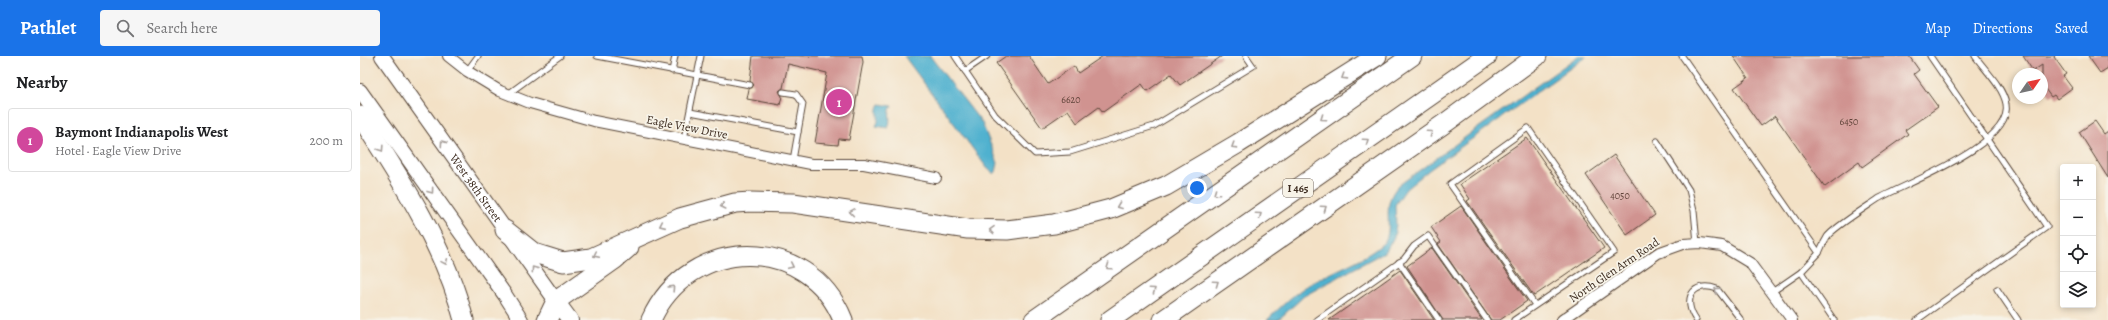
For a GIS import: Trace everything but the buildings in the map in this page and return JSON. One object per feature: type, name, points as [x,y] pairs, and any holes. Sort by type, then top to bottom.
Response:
[{"type":"highway","points":[[505,230],[534,253],[563,262],[591,258],[680,218],[735,203],[751,202],[812,205],[968,229],[1007,230],[1073,220],[1111,209],[1166,186],[1239,144],[1377,56]]},
{"type":"highway","points":[[1034,320],[1412,56]]},
{"type":"highway","name":"I 465","points":[[1110,320],[1487,56]]},
{"type":"highway","points":[[1163,320],[1448,121],[1537,56]]},
{"type":"highway","points":[[360,116],[406,188],[430,230],[450,275],[464,320]]},
{"type":"highway","points":[[547,320],[556,301],[614,260],[644,234]]},
{"type":"highway","points":[[651,320],[664,296],[686,274],[714,260],[744,255],[774,259],[802,271],[825,292],[843,320]]},
{"type":"highway","points":[[1167,320],[1184,306]]},
{"type":"main road","name":"West 38th Street","points":[[382,56],[570,320]]},
{"type":"main road","points":[[360,91],[506,295],[521,320]]},
{"type":"street","name":"Eagle View Drive","points":[[448,56],[467,71],[508,94],[530,103],[594,121],[684,140],[814,164],[864,164],[936,178]]},
{"type":"street","name":"North Glen Arm Road","points":[[1562,320],[1658,253],[1673,246],[1701,243],[1722,246],[1746,259],[1758,271],[1792,320]]},
{"type":"lane","points":[[467,71],[478,56]]},
{"type":"lane","points":[[508,94],[560,56]]},
{"type":"lane","points":[[597,56],[750,85]]},
{"type":"lane","points":[[672,71],[675,56]]},
{"type":"lane","points":[[684,140],[701,56]]},
{"type":"lane","points":[[955,56],[995,115],[1035,154],[1070,152],[1154,126],[1253,66],[1246,56]]},
{"type":"lane","points":[[965,71],[987,56]]},
{"type":"lane","points":[[1682,56],[1819,253]]},
{"type":"lane","points":[[1917,320],[2047,227],[1987,137],[1930,56]]},
{"type":"lane","points":[[1772,292],[1801,272],[1819,253],[1828,236],[1879,199],[1956,161],[2001,126],[2006,115],[2006,104],[2001,91],[1975,56]]},
{"type":"lane","points":[[783,92],[796,94],[803,104],[793,160]]},
{"type":"lane","points":[[690,112],[798,132]]},
{"type":"lane","points":[[1514,320],[1614,252],[1528,128],[1450,184],[1535,305]]},
{"type":"lane","points":[[1657,141],[1689,190],[1701,243]]},
{"type":"lane","points":[[1317,320],[1399,262],[1410,253],[1414,246],[1428,236],[1487,320]]},
{"type":"lane","points":[[1399,262],[1439,320]]},
{"type":"lane","points":[[1801,272],[1834,320]]},
{"type":"lane","points":[[1696,320],[1691,313],[1688,304],[1695,290],[1701,286],[1718,289],[1742,320]]},
{"type":"lane","points":[[1996,289],[2018,320]]},
{"type":"water","points":[[904,56],[930,56],[982,123],[998,163],[994,174],[987,168]]},
{"type":"water","points":[[1578,56],[1587,56],[1429,170],[1406,189],[1395,205],[1396,225],[1394,237],[1386,251],[1304,296],[1278,320],[1267,320],[1288,300],[1306,287],[1361,259],[1378,248],[1384,242],[1388,230],[1388,208],[1390,200],[1399,185]]},
{"type":"water","points":[[880,104],[892,106],[888,128],[876,126]]},
{"type":"place","name":"Baymont Indianapolis West","points":[[839,102]]}]
